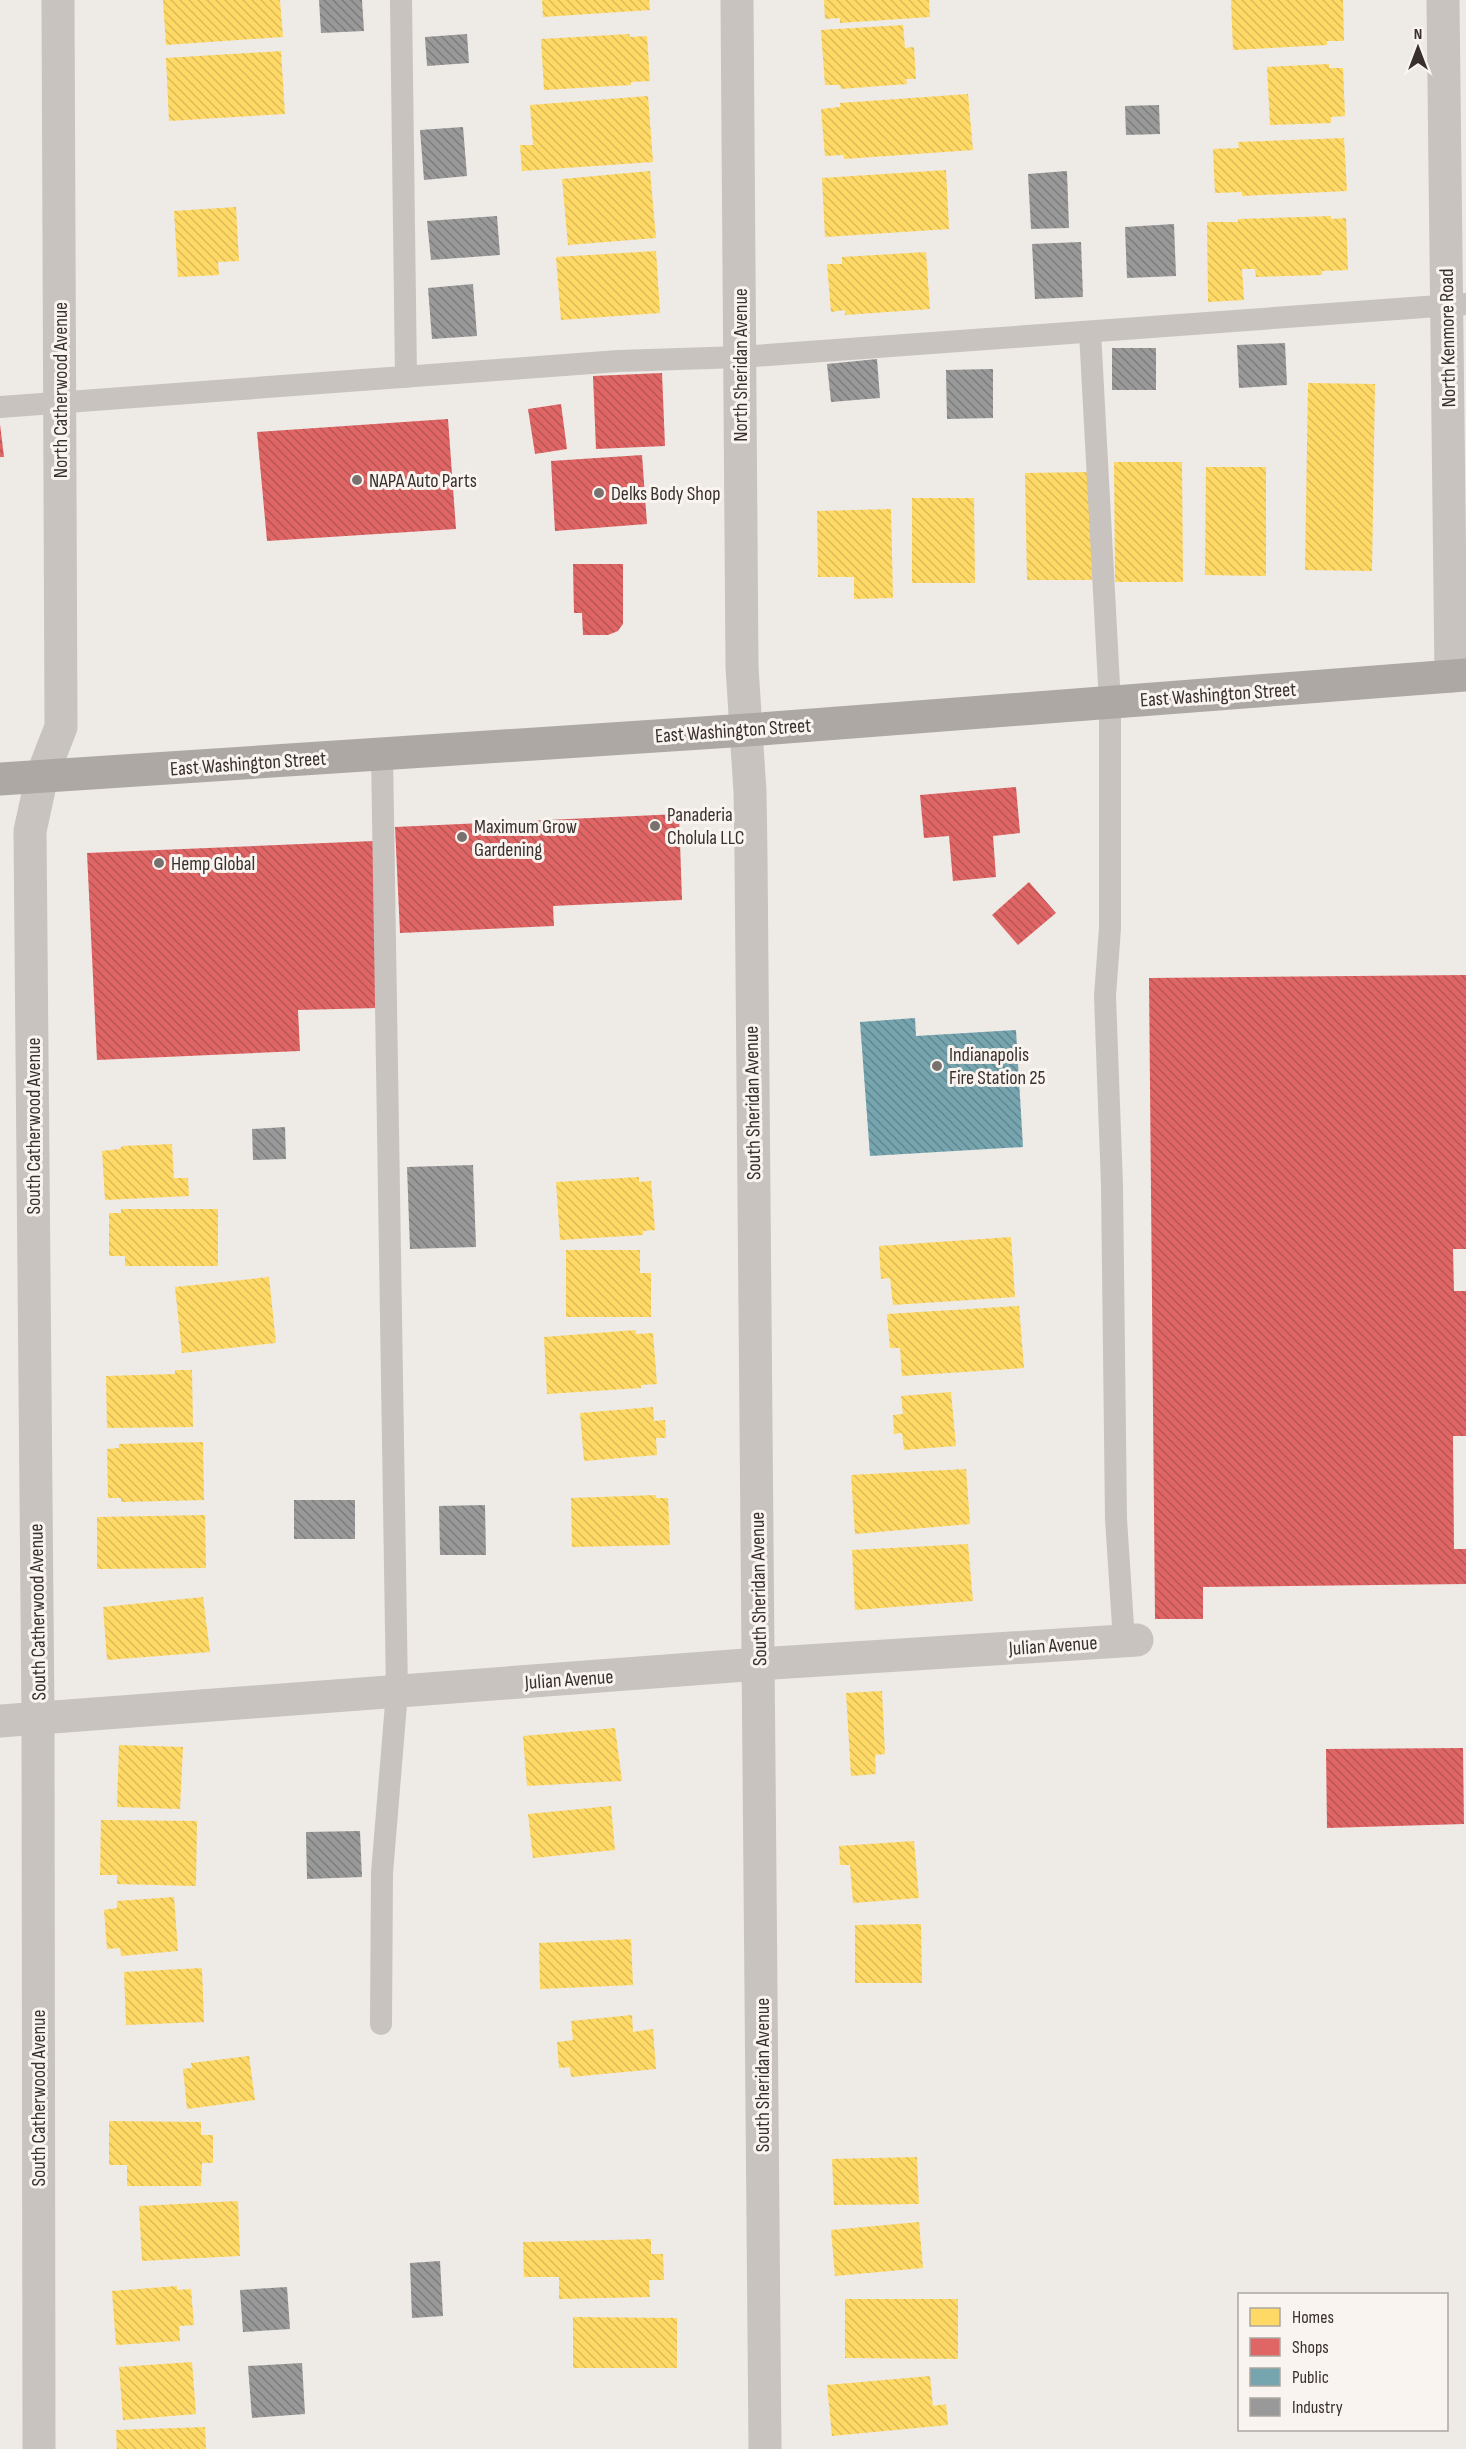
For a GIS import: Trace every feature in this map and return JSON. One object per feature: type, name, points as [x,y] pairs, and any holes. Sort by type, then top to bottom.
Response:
[{"type":"main road","name":"East Washington Street","points":[[0,779],[747,730],[1459,675]]},
{"type":"street","name":"North Catherwood Avenue","points":[[42,776],[62,727],[58,0]]},
{"type":"street","name":"North Sheridan Avenue","points":[[737,0],[742,667],[747,730]]},
{"type":"street","name":"North Kenmore Road","points":[[1443,0],[1456,305],[1459,675]]},
{"type":"street","name":"South Sheridan Avenue","points":[[747,730],[751,856],[765,2449]]},
{"type":"street","name":"South Catherwood Avenue","points":[[39,2449],[38,1718],[30,831],[42,776]]},
{"type":"street","name":"Julian Avenue","points":[[0,1721],[759,1664],[1130,1640]]},
{"type":"lane","points":[[401,0],[406,377]]},
{"type":"lane","points":[[0,407],[618,361],[740,357],[1456,305]]},
{"type":"lane","points":[[1090,332],[1110,703],[1110,928],[1106,996],[1112,1198],[1116,1519],[1130,1640]]},
{"type":"lane","points":[[381,2024],[382,1873],[397,1692],[382,754]]},
{"type":"building: Homes","points":[[163,0],[280,0],[283,37],[166,45]]},
{"type":"building: Homes","points":[[542,0],[649,0],[650,10],[543,17]]},
{"type":"building: Homes","points":[[824,0],[929,0],[930,17],[840,23],[840,18],[825,19]]},
{"type":"building: Homes","points":[[1231,0],[1343,0],[1344,41],[1327,41],[1327,45],[1233,50]]},
{"type":"building: Homes","points":[[903,25],[905,48],[914,47],[916,79],[906,79],[907,84],[841,89],[840,85],[825,85],[821,30]]},
{"type":"building: Homes","points":[[629,34],[630,37],[647,36],[650,81],[631,82],[631,85],[544,90],[541,39]]},
{"type":"building: Homes","points":[[281,51],[285,114],[169,121],[166,58]]},
{"type":"building: Homes","points":[[1329,64],[1329,68],[1343,68],[1345,116],[1331,117],[1331,123],[1270,125],[1267,67]]},
{"type":"building: Homes","points":[[968,94],[973,150],[844,159],[844,155],[825,156],[821,109],[840,107],[840,103]]},
{"type":"building: Homes","points":[[648,96],[653,162],[522,171],[520,145],[533,145],[530,105]]},
{"type":"building: Homes","points":[[1344,138],[1347,191],[1242,196],[1242,192],[1215,193],[1213,149],[1239,148],[1238,142]]},
{"type":"building: Homes","points":[[946,170],[949,229],[825,237],[822,178]]},
{"type":"building: Homes","points":[[650,171],[656,238],[568,245],[562,179]]},
{"type":"building: Homes","points":[[236,207],[239,261],[218,262],[219,275],[178,277],[174,211]]},
{"type":"building: Homes","points":[[1331,216],[1331,219],[1346,218],[1348,270],[1322,271],[1322,275],[1256,277],[1255,269],[1242,269],[1244,300],[1208,302],[1207,222]]},
{"type":"building: Homes","points":[[656,251],[660,313],[561,320],[556,257]]},
{"type":"building: Homes","points":[[926,252],[930,309],[845,315],[845,310],[831,312],[827,264],[842,264],[842,257]]},
{"type":"building: Homes","points":[[1308,383],[1375,384],[1372,571],[1305,570]]},
{"type":"building: Homes","points":[[1114,462],[1182,462],[1183,582],[1115,582]]},
{"type":"building: Homes","points":[[1206,467],[1266,467],[1266,576],[1205,575]]},
{"type":"building: Homes","points":[[1090,472],[1092,580],[1027,580],[1025,473]]},
{"type":"building: Homes","points":[[912,498],[974,498],[975,583],[912,583]]},
{"type":"building: Homes","points":[[891,509],[893,598],[854,599],[854,577],[818,577],[817,511]]},
{"type":"building: Homes","points":[[172,1144],[174,1178],[188,1178],[189,1196],[105,1200],[102,1151],[120,1149],[122,1146]]},
{"type":"building: Homes","points":[[639,1177],[639,1182],[651,1181],[655,1230],[643,1231],[643,1235],[560,1240],[556,1182]]},
{"type":"building: Homes","points":[[121,1209],[218,1209],[218,1266],[125,1266],[125,1256],[109,1256],[109,1213],[121,1213]]},
{"type":"building: Homes","points":[[1011,1237],[1015,1297],[893,1305],[890,1278],[881,1279],[879,1246]]},
{"type":"building: Homes","points":[[566,1250],[640,1250],[640,1273],[651,1273],[651,1317],[566,1317]]},
{"type":"building: Homes","points":[[269,1277],[276,1343],[182,1353],[175,1287]]},
{"type":"building: Homes","points":[[1019,1306],[1024,1368],[902,1376],[900,1348],[890,1348],[887,1314]]},
{"type":"building: Homes","points":[[636,1330],[636,1334],[653,1333],[657,1384],[641,1385],[641,1388],[547,1394],[544,1337]]},
{"type":"building: Homes","points":[[175,1370],[192,1370],[193,1427],[107,1428],[106,1376],[175,1374]]},
{"type":"building: Homes","points":[[951,1392],[956,1446],[904,1450],[902,1433],[894,1434],[893,1415],[903,1414],[901,1396]]},
{"type":"building: Homes","points":[[653,1407],[654,1421],[665,1420],[666,1438],[656,1438],[657,1455],[584,1461],[580,1413]]},
{"type":"building: Homes","points":[[203,1442],[204,1500],[121,1502],[121,1498],[108,1498],[107,1449],[119,1448],[119,1444]]},
{"type":"building: Homes","points":[[966,1469],[970,1524],[855,1534],[851,1475]]},
{"type":"building: Homes","points":[[656,1495],[656,1498],[668,1498],[670,1545],[572,1547],[571,1498]]},
{"type":"building: Homes","points":[[205,1515],[206,1568],[97,1569],[97,1517]]},
{"type":"building: Homes","points":[[968,1544],[973,1601],[855,1610],[852,1550]]},
{"type":"building: Homes","points":[[203,1597],[210,1652],[107,1660],[103,1607]]},
{"type":"building: Homes","points":[[882,1691],[885,1754],[875,1755],[876,1774],[851,1776],[846,1693]]},
{"type":"building: Homes","points":[[615,1728],[622,1781],[527,1786],[523,1736]]},
{"type":"building: Homes","points":[[119,1745],[183,1747],[180,1809],[117,1807]]},
{"type":"building: Homes","points":[[611,1806],[615,1850],[533,1858],[528,1814]]},
{"type":"building: Homes","points":[[101,1820],[197,1821],[196,1886],[117,1884],[117,1875],[100,1875]]},
{"type":"building: Homes","points":[[914,1841],[919,1898],[853,1903],[850,1865],[840,1865],[839,1846]]},
{"type":"building: Homes","points":[[174,1897],[178,1951],[121,1956],[120,1948],[107,1949],[104,1910],[117,1908],[117,1901]]},
{"type":"building: Homes","points":[[921,1924],[922,1983],[855,1983],[855,1925]]},
{"type":"building: Homes","points":[[631,1939],[633,1985],[540,1989],[539,1943]]},
{"type":"building: Homes","points":[[202,1968],[204,2022],[126,2025],[124,1972]]},
{"type":"building: Homes","points":[[632,2015],[633,2032],[653,2029],[656,2069],[571,2077],[570,2067],[559,2068],[557,2042],[573,2040],[571,2021]]},
{"type":"building: Homes","points":[[249,2056],[255,2100],[187,2109],[183,2069],[192,2068],[191,2063]]},
{"type":"building: Homes","points":[[109,2121],[201,2122],[201,2135],[213,2135],[213,2163],[202,2163],[201,2186],[127,2186],[127,2165],[109,2165]]},
{"type":"building: Homes","points":[[917,2157],[919,2204],[834,2205],[832,2159]]},
{"type":"building: Homes","points":[[238,2201],[240,2256],[142,2261],[139,2206]]},
{"type":"building: Homes","points":[[919,2222],[923,2268],[835,2276],[831,2230]]},
{"type":"building: Homes","points":[[651,2239],[651,2254],[663,2254],[664,2280],[649,2280],[650,2297],[559,2299],[559,2277],[524,2277],[523,2242]]},
{"type":"building: Homes","points":[[177,2286],[177,2290],[191,2289],[194,2325],[179,2326],[180,2341],[116,2345],[112,2291]]},
{"type":"building: Homes","points":[[845,2299],[958,2299],[958,2359],[845,2358]]},
{"type":"building: Homes","points":[[573,2317],[677,2318],[677,2368],[573,2368]]},
{"type":"building: Homes","points":[[192,2362],[196,2414],[123,2420],[119,2367]]},
{"type":"building: Homes","points":[[930,2376],[933,2406],[946,2404],[948,2425],[832,2436],[827,2385]]},
{"type":"building: Homes","points":[[205,2427],[206,2449],[117,2449],[116,2430]]},
{"type":"building: Shops","points":[[662,373],[665,446],[596,449],[593,376]]},
{"type":"building: Shops","points":[[561,404],[567,449],[535,454],[528,409]]},
{"type":"building: Shops","name":"NAPA Auto Parts","points":[[448,419],[456,529],[267,541],[257,432]]},
{"type":"building: Shops","points":[[0,424],[4,457],[0,457]]},
{"type":"building: Shops","name":"Delks Body Shop","points":[[642,455],[647,524],[555,531],[551,461]]},
{"type":"building: Shops","points":[[573,564],[623,564],[623,624],[618,631],[608,635],[583,635],[582,613],[574,613]]},
{"type":"building: Shops","points":[[1016,787],[1020,833],[993,836],[996,877],[953,881],[949,836],[924,838],[920,795]]},
{"type":"building: Shops","points":[[679,814],[682,900],[553,906],[554,926],[400,933],[395,827]]},
{"type":"building: Shops","points":[[373,841],[378,1008],[298,1010],[300,1051],[97,1060],[87,853]]},
{"type":"building: Shops","points":[[1029,882],[1056,913],[1018,945],[992,915]]},
{"type":"building: Shops","points":[[1466,975],[1466,1249],[1453,1249],[1454,1291],[1466,1291],[1466,1436],[1453,1436],[1454,1549],[1466,1549],[1466,1584],[1203,1587],[1203,1619],[1155,1619],[1149,978]]},
{"type":"building: Shops","points":[[1463,1748],[1464,1824],[1327,1828],[1326,1749]]},
{"type":"building: Public","points":[[915,1018],[916,1036],[1016,1030],[1023,1147],[870,1156],[860,1022]]},
{"type":"building: Industry","points":[[319,0],[362,0],[364,31],[321,33]]},
{"type":"building: Industry","points":[[467,34],[469,63],[427,66],[425,37]]},
{"type":"building: Industry","points":[[1159,105],[1160,134],[1126,135],[1125,106]]},
{"type":"building: Industry","points":[[463,127],[467,176],[424,180],[420,130]]},
{"type":"building: Industry","points":[[1067,171],[1069,228],[1031,229],[1028,174]]},
{"type":"building: Industry","points":[[497,216],[500,255],[431,260],[427,221]]},
{"type":"building: Industry","points":[[1174,224],[1176,276],[1127,278],[1125,227]]},
{"type":"building: Industry","points":[[1081,242],[1083,297],[1035,299],[1032,244]]},
{"type":"building: Industry","points":[[473,284],[477,336],[432,339],[428,288]]},
{"type":"building: Industry","points":[[1285,343],[1287,385],[1239,388],[1237,345]]},
{"type":"building: Industry","points":[[1112,348],[1156,348],[1156,390],[1112,390]]},
{"type":"building: Industry","points":[[877,359],[880,398],[831,402],[827,364]]},
{"type":"building: Industry","points":[[993,369],[993,418],[947,419],[946,370]]},
{"type":"building: Industry","points":[[285,1127],[286,1159],[253,1160],[252,1129]]},
{"type":"building: Industry","points":[[473,1165],[476,1247],[410,1249],[407,1167]]},
{"type":"building: Industry","points":[[294,1500],[355,1500],[355,1539],[294,1539]]},
{"type":"building: Industry","points":[[485,1505],[486,1555],[440,1555],[439,1506]]},
{"type":"building: Industry","points":[[360,1831],[362,1877],[307,1879],[306,1832]]},
{"type":"building: Industry","points":[[440,2261],[443,2316],[412,2318],[410,2263]]},
{"type":"building: Industry","points":[[287,2287],[290,2329],[243,2332],[240,2290]]},
{"type":"building: Industry","points":[[302,2363],[305,2414],[252,2418],[248,2366]]},
{"type":"place","name":"NAPA Auto Parts","points":[[357,480]]},
{"type":"place","name":"Delks Body Shop","points":[[599,493]]},
{"type":"place","name":"Panaderia Cholula LLC","points":[[655,826]]},
{"type":"place","name":"Maximum Grow Gardening","points":[[462,837]]},
{"type":"place","name":"Hemp Global","points":[[159,863]]},
{"type":"place","name":"Indianapolis Fire Station 25","points":[[937,1066]]}]
